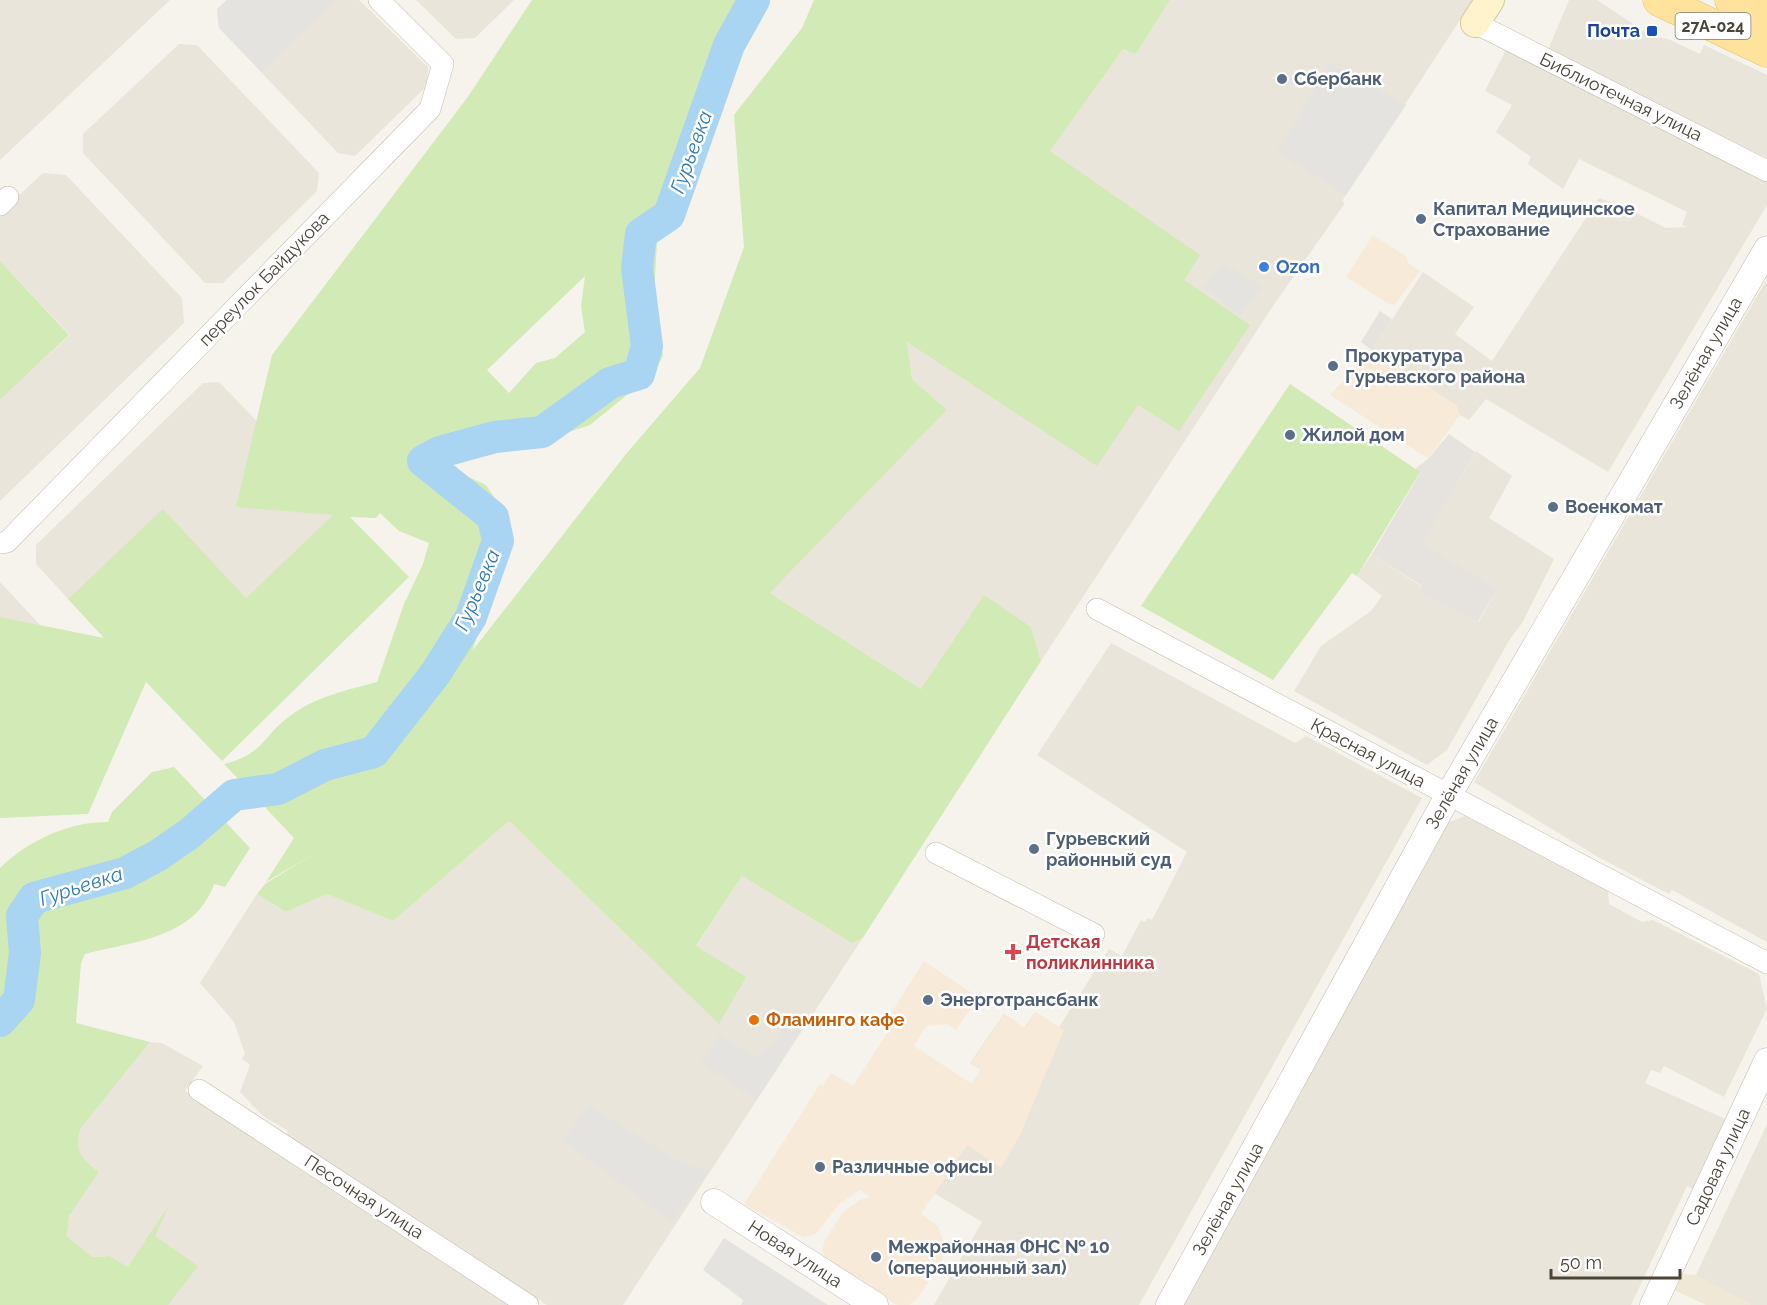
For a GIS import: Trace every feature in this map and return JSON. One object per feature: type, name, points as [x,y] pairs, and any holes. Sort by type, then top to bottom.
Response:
[{"type":"main road","points":[[1475,23],[1490,0]]},
{"type":"main road","name":"27А-024","points":[[1659,0],[1767,51]]},
{"type":"main road","name":"27А-024","points":[[1731,0],[1767,18]]},
{"type":"street","name":"переулок Байдукова","points":[[0,543],[7,542],[430,109],[443,64],[379,0]]},
{"type":"street","name":"Библиотечная улица","points":[[1475,23],[1767,171]]},
{"type":"street","name":"Зелёная улица","points":[[1169,1305],[1448,796],[1767,249]]},
{"type":"street","name":"Красная улица","points":[[1097,609],[1767,963]]},
{"type":"street","points":[[936,853],[1094,934]]},
{"type":"street","name":"Садовая улица","points":[[1653,1305],[1767,1061]]},
{"type":"street","name":"Песочная улица","points":[[199,1090],[528,1305]]},
{"type":"street","name":"Новая улица","points":[[714,1202],[875,1305]]},
{"type":"shaded area","points":[[0,0],[170,0],[0,160]]},
{"type":"shaded area","points":[[227,0],[359,0],[428,67],[428,85],[355,156],[338,153],[219,28],[217,9]]},
{"type":"shaded area","points":[[227,0],[336,0],[262,72],[219,28],[217,9]]},
{"type":"shaded area","points":[[416,0],[514,0],[475,38],[456,39]]},
{"type":"shaded area","points":[[1170,0],[1473,0],[1342,201],[1345,203],[1273,306],[1041,661],[1031,627],[921,689],[770,593],[947,410],[912,379],[907,341],[1098,465],[1050,151],[1123,48],[1136,54]]},
{"type":"shaded area","points":[[1569,0],[1597,0],[1653,37],[1668,39],[1700,54],[1704,45],[1767,75],[1767,158],[1548,50]]},
{"type":"shaded area","points":[[179,44],[197,45],[319,173],[317,191],[223,283],[205,283],[83,153],[83,134]]},
{"type":"shaded area","points":[[1506,50],[1767,180],[1767,205],[1608,472],[1486,399],[1469,420],[1460,415],[1456,405],[1372,350],[1423,272],[1474,307],[1455,334],[1492,361],[1599,198],[1624,207],[1666,228],[1688,227],[1682,225],[1687,212],[1579,159],[1563,189],[1528,164],[1531,157],[1496,132],[1512,105],[1485,91]]},
{"type":"shaded area","points":[[1331,62],[1406,105],[1346,195],[1277,152]]},
{"type":"shaded area","points":[[43,173],[66,175],[182,298],[184,323],[0,501],[0,400],[70,335],[0,261],[0,213]]},
{"type":"shaded area","points":[[1373,235],[1407,257],[1408,263],[1420,271],[1395,304],[1391,305],[1346,277]]},
{"type":"shaded area","points":[[1224,263],[1262,287],[1241,315],[1203,288]]},
{"type":"shaded area","points":[[1767,279],[1767,942],[1672,890],[1669,894],[1600,858],[1474,782]]},
{"type":"shaded area","points":[[1380,311],[1392,319],[1372,350],[1361,342]]},
{"type":"shaded area","points":[[1372,350],[1456,405],[1460,415],[1428,458],[1330,395]]},
{"type":"shaded area","points":[[219,382],[341,508],[246,598],[163,510],[68,599],[36,564],[36,545],[203,383]]},
{"type":"shaded area","points":[[1449,434],[1475,452],[1422,544],[1497,588],[1478,622],[1420,594],[1422,586],[1372,554],[1420,473],[1415,469],[1428,459]]},
{"type":"shaded area","points":[[1476,451],[1512,476],[1489,518],[1554,559],[1522,623],[1510,639],[1447,750],[1427,765],[1294,691],[1321,646],[1371,611],[1382,596],[1357,576],[1372,554],[1422,587],[1420,594],[1479,622],[1497,588],[1421,544]]},
{"type":"shaded area","points":[[0,582],[54,640],[0,696]]},
{"type":"shaded area","points":[[1111,643],[1295,743],[1306,736],[1422,798],[1139,1305],[934,1305],[982,1222],[934,1193],[967,1145],[943,1129],[981,1070],[970,1063],[1004,1014],[1024,1028],[1035,1012],[1059,1027],[1109,949],[1122,956],[1141,920],[1145,922],[1148,918],[1152,920],[1187,852],[1037,755]]},
{"type":"shaded area","points":[[1465,816],[1608,891],[1609,904],[1642,922],[1653,920],[1759,974],[1767,1009],[1724,1097],[1664,1066],[1660,1073],[1651,1070],[1645,1083],[1730,1121],[1700,1192],[1687,1186],[1631,1305],[1181,1305],[1447,823]]},
{"type":"shaded area","points":[[509,821],[719,1023],[696,947],[742,876],[852,943],[862,939],[623,1305],[547,1305],[286,1136],[288,1131],[263,1116],[240,1092],[250,1065],[242,1059],[245,1054],[234,1022],[200,983],[257,894],[286,912],[327,894],[393,921]]},
{"type":"shaded area","points":[[924,961],[978,997],[956,1030],[947,1024],[926,1026],[914,1046],[972,1084],[982,1070],[971,1063],[1004,1015],[1025,1028],[1035,1012],[1064,1030],[1020,1135],[1001,1168],[967,1145],[921,1214],[938,1226],[943,1241],[942,1260],[917,1299],[909,1305],[897,1305],[827,1260],[822,1251],[825,1240],[843,1212],[860,1200],[870,1197],[860,1190],[839,1204],[816,1234],[803,1237],[744,1204],[820,1084],[823,1086],[831,1073],[853,1086],[889,1030],[883,1026]]},
{"type":"shaded area","points":[[803,1027],[756,1100],[701,1063],[719,1035],[753,1055],[759,1055],[772,1044],[783,1028]]},
{"type":"shaded area","points":[[150,1042],[162,1043],[203,1066],[185,1091],[510,1305],[147,1305],[109,1256],[92,1257],[67,1236],[69,1216],[99,1172],[79,1154],[77,1145],[81,1128]]},
{"type":"shaded area","points":[[589,1105],[678,1161],[709,1170],[672,1222],[563,1140]]},
{"type":"shaded area","points":[[1767,1124],[1767,1305],[1751,1305],[1696,1275]]},
{"type":"shaded area","points":[[724,1238],[828,1305],[741,1305],[743,1300],[703,1270]]},
{"type":"shaded area","points":[[1682,1274],[1696,1275],[1752,1305],[1706,1305],[1674,1290]]},
{"type":"green space","points":[[532,0],[761,0],[725,73],[724,94],[706,151],[674,215],[658,226],[654,293],[663,356],[654,373],[590,425],[554,437],[451,447],[436,462],[486,485],[510,521],[473,650],[626,454],[700,368],[744,247],[734,115],[802,28],[814,0],[1170,0],[1136,54],[1123,49],[1050,151],[1200,255],[1184,280],[1250,325],[1179,431],[1138,405],[1097,466],[907,342],[912,379],[947,410],[770,593],[921,689],[984,595],[1031,627],[1041,661],[862,939],[852,943],[742,876],[696,946],[746,977],[719,1024],[509,821],[393,921],[327,894],[286,912],[257,894],[265,884],[317,852],[266,882],[294,838],[224,764],[238,760],[256,750],[299,709],[332,695],[377,682],[404,604],[423,564],[429,543],[399,531],[380,513],[376,518],[350,517],[409,577],[222,761],[146,682],[88,814],[0,818],[0,617],[104,638],[68,599],[163,509],[246,598],[333,515],[236,507],[272,355],[467,98]],"holes":[[[585,276],[581,306],[585,332],[555,358],[536,363],[509,393],[487,370]]]},
{"type":"green space","points":[[0,261],[69,335],[0,400]]},
{"type":"green space","points":[[1290,384],[1420,472],[1357,576],[1352,573],[1273,680],[1141,606]]},
{"type":"green space","points":[[174,767],[250,848],[225,887],[214,884],[205,902],[193,916],[177,927],[142,941],[85,954],[81,963],[76,1023],[150,1042],[81,1128],[78,1143],[81,1154],[99,1172],[69,1216],[67,1236],[92,1257],[109,1256],[128,1267],[169,1205],[155,1236],[198,1266],[168,1305],[0,1305],[0,868],[23,849],[50,834],[78,825],[108,822],[112,812],[152,772]]},
{"type":"waterway","name":"Гурьевка","points":[[0,1021],[19,1000],[25,953],[22,916],[34,898],[125,873],[157,856],[189,834],[234,795],[278,789],[325,765],[374,752],[435,674],[471,617],[498,541],[493,517],[423,461],[440,452],[495,437],[542,432],[610,383],[639,374],[647,346],[637,268],[641,234],[669,215],[729,45],[754,0]]},
{"type":"place","name":"Почта","points":[[1652,31]]},
{"type":"place","name":"Сбербанк","points":[[1282,79]]},
{"type":"place","name":"Капитал Медицинское Страхование","points":[[1421,219]]},
{"type":"place","name":"Ozon","points":[[1264,267]]},
{"type":"place","name":"Прокуратура Гурьевского района","points":[[1333,366]]},
{"type":"place","name":"Жилой дом","points":[[1290,435]]},
{"type":"place","name":"Военкомат","points":[[1553,507]]},
{"type":"place","name":"Гурьевский районный суд","points":[[1034,849]]},
{"type":"place","name":"Детская поликлинника","points":[[1013,952]]},
{"type":"place","name":"Энерготрансбанк","points":[[928,1000]]},
{"type":"place","name":"Фламинго кафе","points":[[754,1020]]},
{"type":"place","name":"Различные офисы","points":[[820,1167]]},
{"type":"place","name":"Межрайонная ФНС № 10 (операционный зал)","points":[[876,1257]]}]
